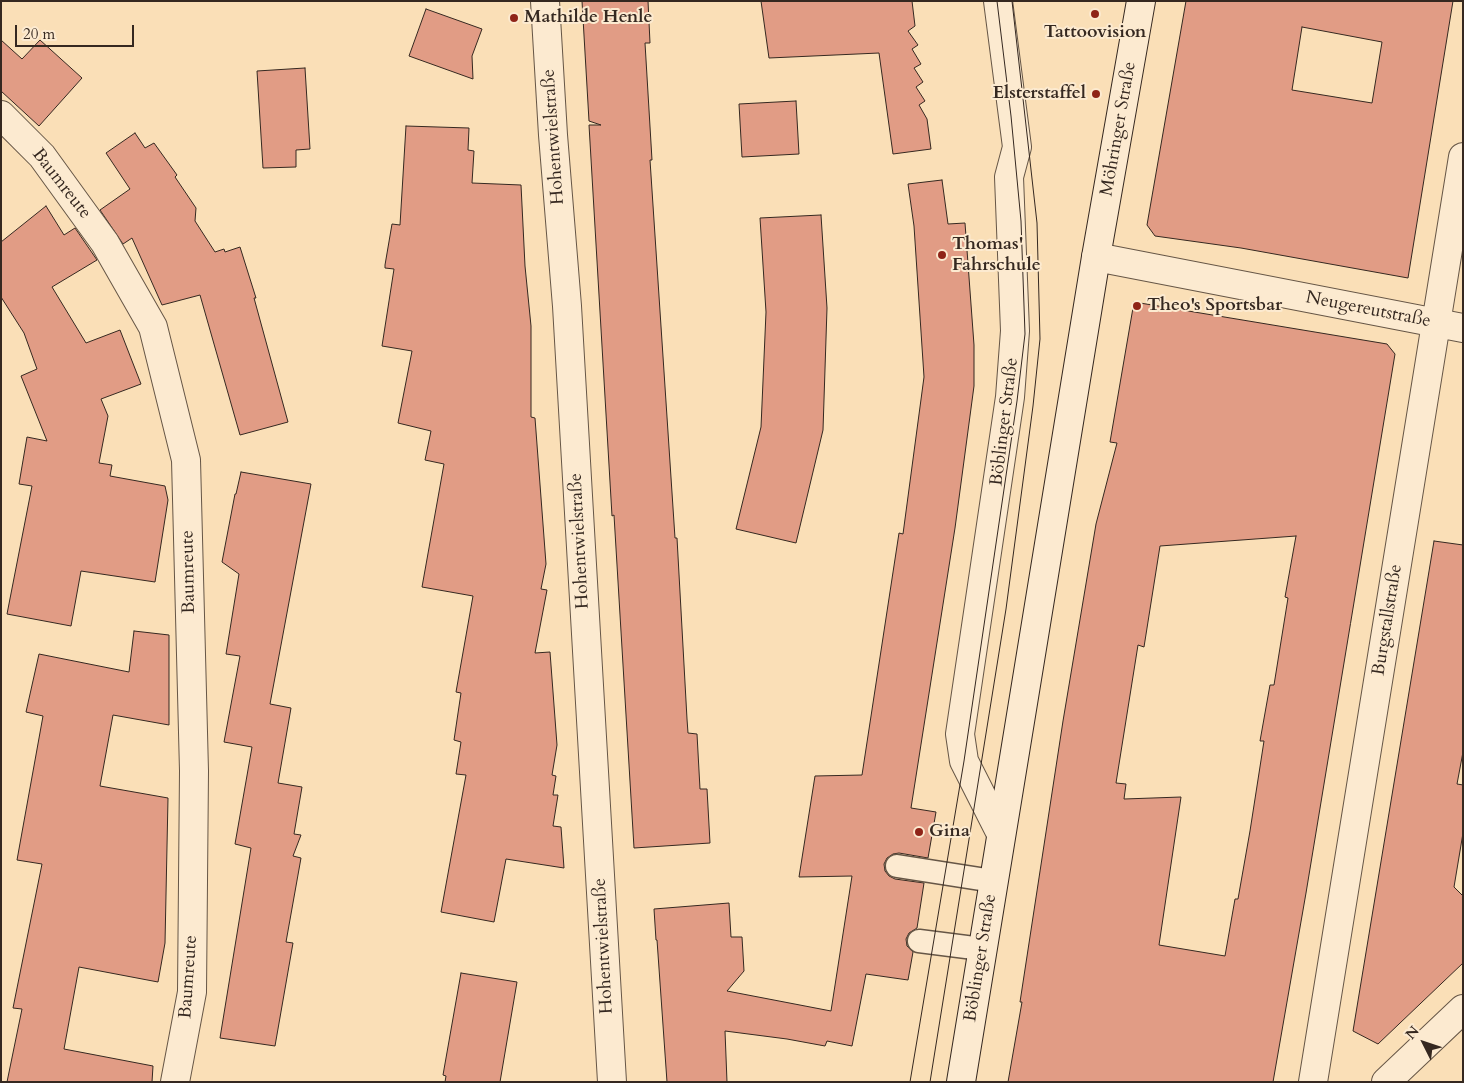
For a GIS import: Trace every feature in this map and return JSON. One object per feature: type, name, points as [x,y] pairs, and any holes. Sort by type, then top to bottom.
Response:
[{"type":"street","name":"Hohentwielstraße","points":[[545,1],[567,316],[612,1082]]},
{"type":"street","name":"Böblinger Straße","points":[[998,1],[1017,147],[1010,178],[1015,330],[1010,397],[960,734],[964,761],[1001,834]]},
{"type":"street","name":"Möhringer Straße","points":[[1096,257],[1141,1]]},
{"type":"street","name":"Baumreute","points":[[1,115],[42,156],[105,243],[153,327],[186,460],[194,771],[192,992],[175,1082]]},
{"type":"street","name":"Burgstallstraße","points":[[1319,1080],[1450,326],[1463,157]]},
{"type":"street","name":"Böblinger Straße","points":[[961,1082],[1096,257]]},
{"type":"street","name":"Neugereutstraße","points":[[1096,257],[1450,326]]},
{"type":"street","points":[[1386,1082],[1463,1009]]},
{"type":"lane","points":[[897,866],[993,881]]},
{"type":"lane","points":[[919,941],[982,950]]},
{"type":"building","points":[[582,1],[648,1],[650,43],[645,43],[652,160],[650,160],[675,538],[677,538],[688,733],[697,734],[700,789],[707,789],[710,843],[634,848],[589,125],[601,125],[589,121]]},
{"type":"building","points":[[761,1],[912,1],[915,26],[908,31],[918,45],[912,49],[921,64],[914,68],[923,82],[916,87],[925,101],[919,105],[927,119],[931,149],[893,154],[879,53],[769,58]]},
{"type":"building","points":[[1186,1],[1453,1],[1408,278],[1241,248],[1155,236],[1147,225]],"holes":[[[1302,27],[1382,42],[1372,103],[1292,90]]]},
{"type":"building","points":[[426,9],[482,29],[472,56],[473,79],[409,56]]},
{"type":"building","points":[[1,40],[22,59],[40,40],[82,78],[39,126],[1,91]]},
{"type":"building","points":[[305,68],[310,149],[296,150],[296,167],[263,168],[257,71]]},
{"type":"building","points":[[796,101],[799,154],[742,157],[739,104]]},
{"type":"building","points":[[406,126],[469,128],[468,150],[474,151],[472,183],[521,185],[525,266],[531,326],[531,417],[535,418],[546,564],[541,589],[547,590],[535,653],[550,652],[557,745],[552,775],[556,776],[553,795],[558,795],[553,826],[561,827],[564,868],[506,859],[494,922],[441,912],[466,775],[456,774],[461,742],[454,740],[461,693],[456,692],[473,596],[422,587],[444,464],[425,460],[431,431],[398,423],[412,351],[382,346],[394,269],[385,268],[385,265],[392,224],[400,225]]},
{"type":"building","points":[[135,133],[145,148],[154,143],[177,175],[175,177],[196,208],[195,221],[215,252],[224,249],[225,252],[240,247],[256,298],[254,298],[288,422],[240,435],[200,295],[162,305],[132,238],[123,244],[100,210],[130,189],[106,153]]},
{"type":"building","points":[[942,180],[948,224],[965,223],[974,345],[974,386],[955,528],[911,808],[936,812],[928,858],[899,853],[887,858],[884,864],[885,871],[895,879],[924,883],[917,928],[909,933],[906,939],[907,946],[913,952],[908,980],[866,974],[852,1046],[827,1041],[825,1046],[725,1031],[727,1082],[667,1082],[654,909],[729,903],[731,937],[742,937],[744,971],[727,991],[831,1011],[852,876],[799,877],[815,776],[862,775],[899,533],[903,534],[924,377],[914,226],[908,184]]},
{"type":"building","points":[[46,206],[64,235],[75,228],[97,260],[52,287],[86,343],[120,330],[141,384],[101,399],[108,416],[99,463],[112,465],[110,476],[165,486],[168,500],[155,582],[81,571],[71,626],[7,614],[32,486],[19,484],[27,437],[47,441],[21,376],[37,369],[24,333],[1,297],[1,242]]},
{"type":"building","points":[[821,215],[827,308],[823,430],[796,543],[736,529],[761,427],[766,312],[760,218]]},
{"type":"building","points":[[1134,302],[1387,344],[1395,354],[1273,1082],[1008,1082],[1022,1002],[1020,1002],[1063,721],[1096,524],[1117,443],[1110,442]],"holes":[[[1296,536],[1285,597],[1288,598],[1274,685],[1270,685],[1260,741],[1264,741],[1250,831],[1238,899],[1235,899],[1225,956],[1159,945],[1181,797],[1124,799],[1126,784],[1116,783],[1138,645],[1144,647],[1160,546]]]},
{"type":"building","points":[[241,472],[311,484],[270,704],[291,708],[278,783],[302,787],[294,834],[301,835],[293,856],[301,858],[286,942],[293,943],[275,1046],[220,1038],[251,848],[235,844],[252,747],[224,742],[240,656],[226,654],[239,574],[222,562]]},
{"type":"building","points":[[1434,541],[1463,545],[1463,752],[1457,784],[1463,785],[1463,833],[1454,887],[1463,896],[1463,963],[1378,1044],[1353,1031]]},
{"type":"building","points":[[134,631],[169,635],[169,725],[113,715],[100,786],[168,798],[165,943],[158,982],[79,967],[64,1049],[153,1066],[152,1082],[7,1082],[22,1009],[13,1008],[42,864],[17,860],[43,716],[26,712],[39,654],[129,672]]},
{"type":"building","points":[[461,973],[517,982],[500,1082],[445,1082],[446,1076],[443,1075]]},
{"type":"tram line","points":[[910,1082],[964,761],[1017,401],[1025,334],[1021,221],[997,1]]},
{"type":"tram line","points":[[930,1082],[1006,609],[1040,339],[1037,223],[1012,1]]},
{"type":"place","name":"Tattoovision","points":[[1095,14]]},
{"type":"place","name":"Mathilde Henle","points":[[514,18]]},
{"type":"place","name":"Elsterstaffel","points":[[1096,94]]},
{"type":"place","name":"Thomas' Fahrschule","points":[[942,255]]},
{"type":"place","name":"Theo's Sportsbar","points":[[1137,306]]},
{"type":"place","name":"Gina","points":[[919,832]]}]
